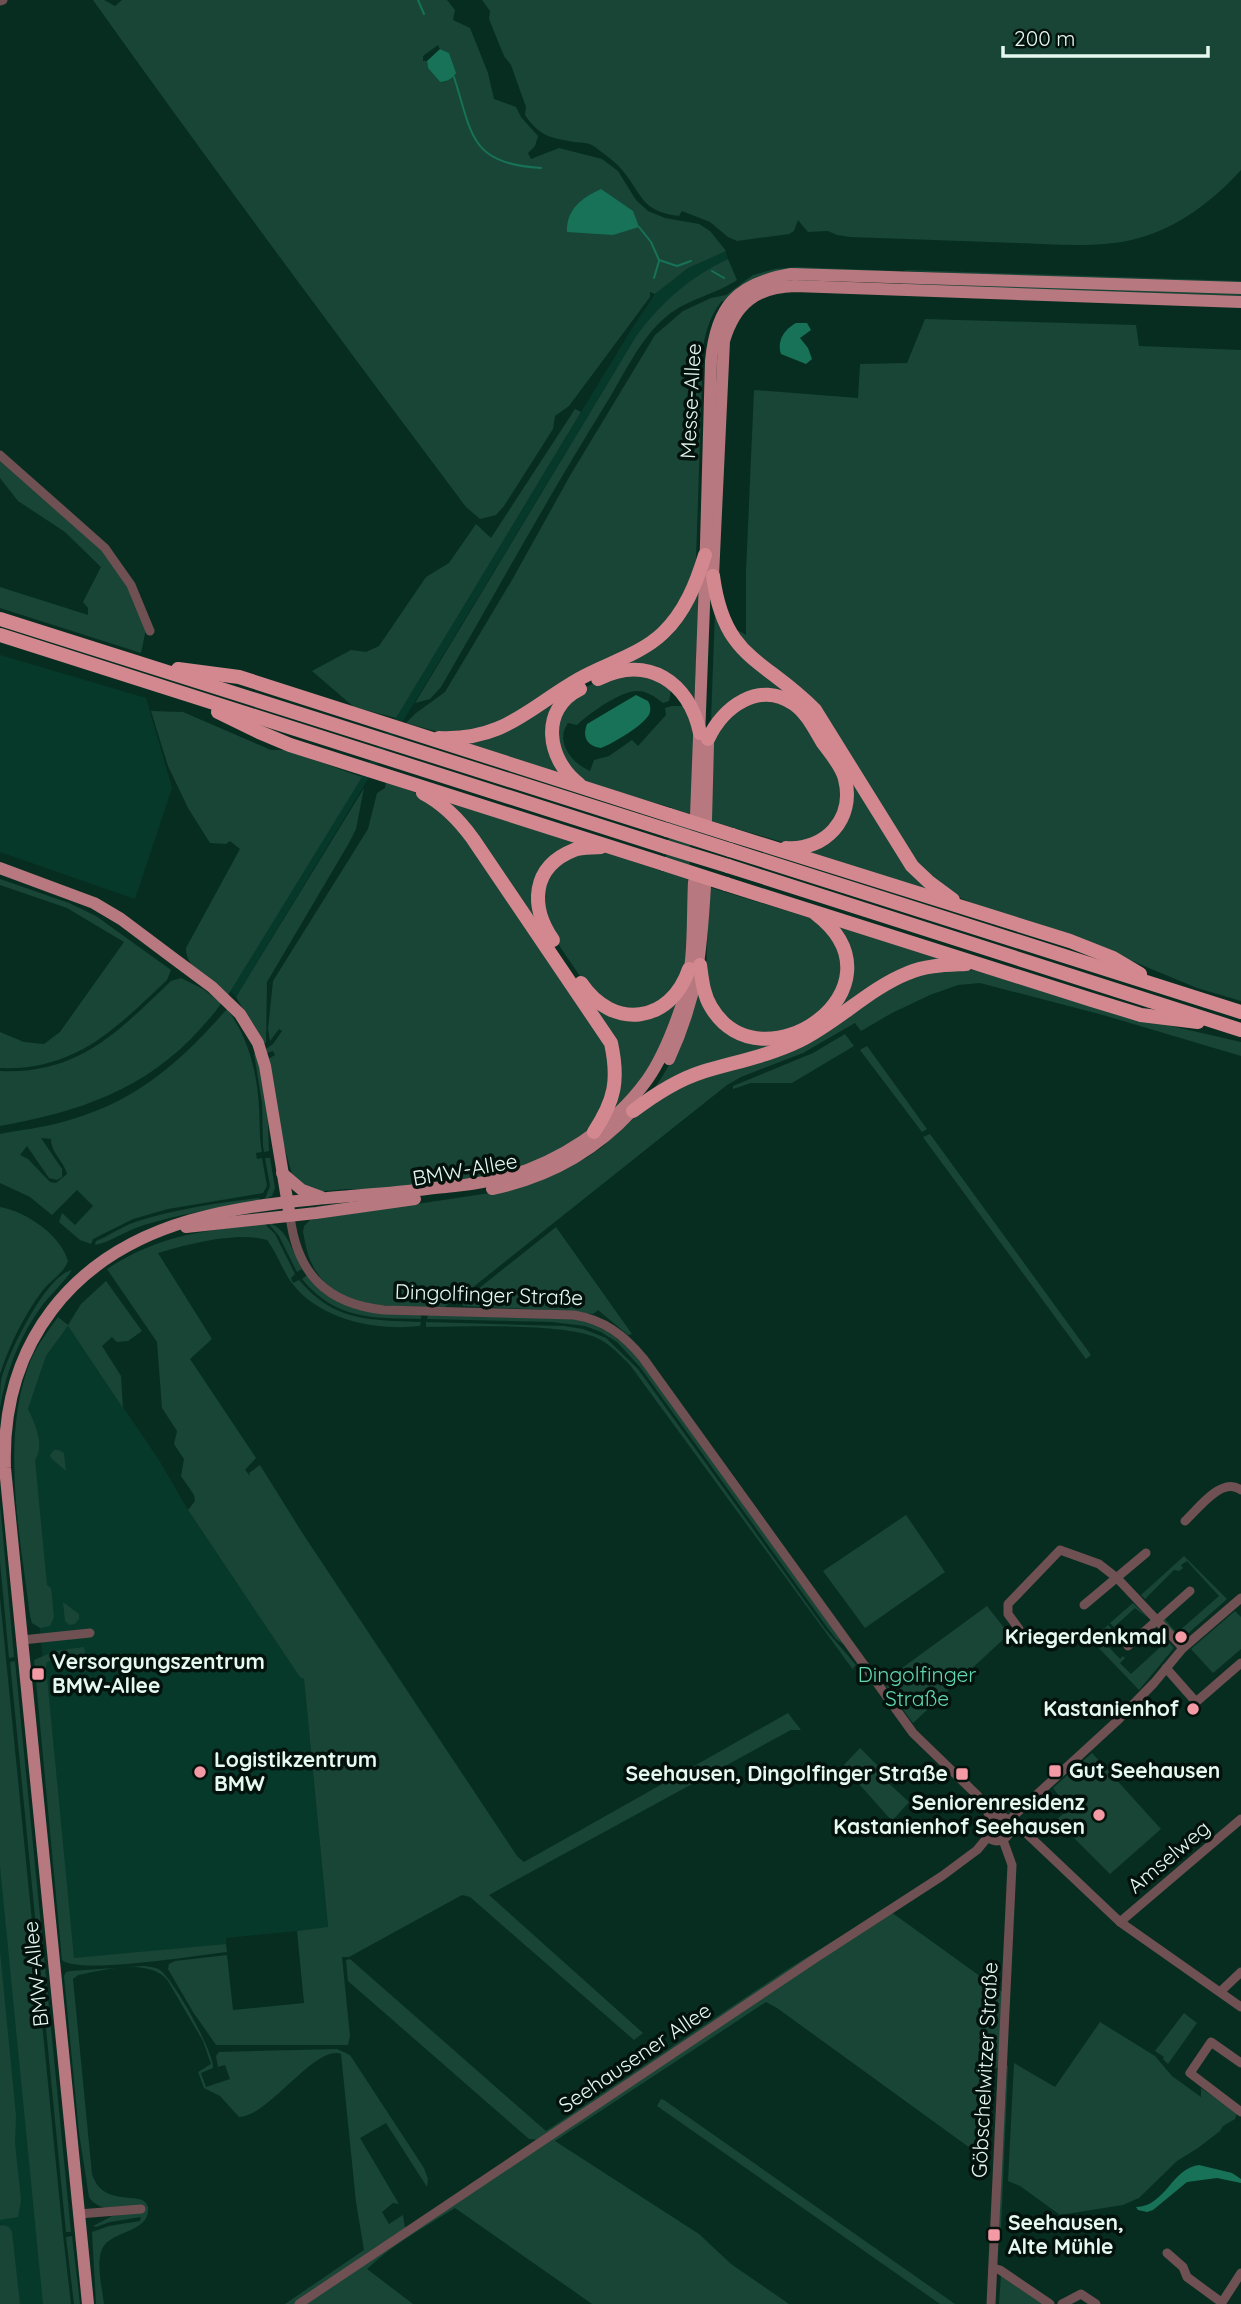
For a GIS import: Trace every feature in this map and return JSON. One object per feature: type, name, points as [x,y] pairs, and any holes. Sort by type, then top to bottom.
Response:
[{"type":"highway","points":[[424,738],[459,738],[499,730],[577,680],[652,642],[680,614],[694,589],[705,555]]},
{"type":"highway","points":[[713,576],[718,604],[731,636],[756,664],[796,691],[815,710],[912,866],[962,907]]},
{"type":"highway","points":[[0,619],[395,744],[668,823],[1241,1012]]},
{"type":"highway","points":[[0,635],[1241,1030]]},
{"type":"highway","points":[[149,667],[239,677],[590,790],[668,823]]},
{"type":"highway","points":[[590,790],[569,776],[554,753],[551,732],[558,709],[572,692],[610,674],[629,669],[650,671],[670,680],[683,693],[704,736],[723,714],[738,702],[758,695],[781,698],[803,712],[842,770],[847,791],[842,818],[822,841],[808,847],[791,849],[731,843]]},
{"type":"highway","points":[[186,694],[259,732],[397,780],[1141,1015],[1224,1025]]},
{"type":"highway","points":[[397,780],[433,799],[461,824],[611,1043],[616,1066],[615,1089],[605,1116],[594,1132]]},
{"type":"highway","points":[[607,846],[575,849],[556,860],[541,878],[537,898],[538,915],[544,927],[589,994],[612,1012],[635,1016],[650,1013],[670,1001],[694,967]]},
{"type":"highway","points":[[765,846],[1070,941],[1102,954],[1162,987]]},
{"type":"highway","points":[[694,967],[711,1007],[719,1018],[738,1032],[760,1039],[774,1039],[807,1028],[825,1016],[839,1000],[846,983],[847,970],[841,942],[813,912]]},
{"type":"highway","points":[[633,1111],[660,1091],[700,1073],[750,1059],[798,1041],[838,1019],[881,987],[909,972],[940,965],[977,964]]},
{"type":"main road","name":"Messe-Allee","points":[[704,736],[705,555],[713,340],[724,310],[736,296],[753,284],[791,274],[1241,288]]},
{"type":"main road","name":"Messe-Allee","points":[[701,818],[724,341],[734,315],[757,294],[783,286],[1241,302]]},
{"type":"main road","name":"Dingolfinger Straße","points":[[0,867],[72,893],[109,911],[212,987],[240,1014],[258,1043],[265,1066],[289,1210]]},
{"type":"main road","points":[[694,967],[699,884]]},
{"type":"main road","name":"BMW-Allee","points":[[289,1210],[328,1199],[481,1183],[504,1178],[565,1152],[618,1114],[648,1079],[664,1052],[694,967]]},
{"type":"main road","name":"BMW-Allee","points":[[88,2304],[5,1460],[7,1416],[14,1383],[36,1331],[72,1287],[110,1255],[164,1229],[205,1215],[289,1210],[510,1185],[569,1162],[607,1136],[633,1111],[668,1061],[693,996],[694,967]]},
{"type":"main road","points":[[282,1173],[302,1191],[328,1199]]},
{"type":"street","points":[[0,455],[105,548],[131,585],[150,631]]},
{"type":"street","name":"Dingolfinger Straße","points":[[289,1210],[298,1249],[314,1279],[329,1293],[353,1305],[384,1310],[574,1315],[597,1320],[627,1340],[650,1368],[913,1733],[978,1796],[990,1816]]},
{"type":"street","points":[[1185,1521],[1228,1485],[1241,1490]]},
{"type":"street","points":[[1019,1629],[1008,1614],[1008,1604],[1060,1550],[1099,1564],[1117,1578],[1183,1648]]},
{"type":"street","points":[[1084,1605],[1146,1553]]},
{"type":"street","points":[[1128,1646],[1190,1591]]},
{"type":"street","points":[[1241,1598],[1183,1648],[1117,1721],[1009,1824],[1009,1833],[1003,1840],[995,1842],[987,1838],[983,1826],[990,1816],[1000,1815],[1009,1824],[1025,1832],[1120,1922],[1241,2007]]},
{"type":"street","points":[[22,1640],[90,1633]]},
{"type":"street","points":[[1166,1668],[1196,1702],[1241,1663]]},
{"type":"street","name":"Amselweg","points":[[1120,1922],[1241,1819]]},
{"type":"street","name":"Seehausener Allee","points":[[299,2304],[942,1876],[977,1850],[987,1838]]},
{"type":"street","name":"Göbschelwitzer Straße","points":[[991,2304],[1012,1865],[1003,1840]]},
{"type":"street","points":[[1220,1992],[1241,1972]]},
{"type":"street","points":[[1240,2116],[1190,2073],[1211,2042],[1241,2063]]},
{"type":"street","points":[[79,2214],[141,2209]]},
{"type":"street","points":[[1167,2253],[1183,2266],[1187,2277],[1221,2303],[1241,2273]]},
{"type":"street","points":[[993,2268],[1050,2304]]},
{"type":"street","points":[[1062,2304],[1082,2294],[1096,2304]]},
{"type":"shaded area","points":[[440,49],[449,53],[456,73],[449,80],[440,82],[428,68],[427,61]]},
{"type":"shaded area","points":[[601,189],[633,211],[639,227],[613,235],[567,232],[569,217],[576,205]]},
{"type":"shaded area","points":[[725,250],[728,259],[718,264],[635,338],[236,997],[230,991],[631,330],[655,294],[688,268]]},
{"type":"shaded area","points":[[796,323],[807,323],[811,330],[800,338],[812,359],[806,364],[781,354],[782,336]]},
{"type":"shaded area","points":[[0,655],[146,698],[172,788],[135,899],[0,852]]},
{"type":"shaded area","points":[[636,695],[648,701],[648,717],[621,738],[601,748],[589,743],[585,733],[587,724]]},
{"type":"shaded area","points":[[68,1326],[159,1460],[188,1510],[304,1679],[328,1928],[226,1938],[226,1944],[74,1959],[38,1610],[28,1409],[46,1356]]},
{"type":"shaded area","points":[[0,1666],[29,1966],[62,2304],[0,2304]]},
{"type":"shaded area","points":[[1199,2165],[1232,2173],[1241,2179],[1241,2183],[1217,2178],[1187,2182],[1153,2210],[1138,2210],[1136,2207],[1146,2205],[1162,2195],[1182,2173]]},
{"type":"green space","points":[[93,0],[104,0],[115,6],[122,0],[447,0],[455,10],[453,20],[470,28],[488,73],[494,99],[516,107],[538,136],[535,146],[528,153],[531,159],[559,148],[602,159],[618,171],[636,200],[648,211],[665,218],[699,224],[710,231],[726,251],[688,268],[655,294],[650,292],[650,297],[569,406],[555,416],[553,429],[504,506],[496,515],[480,519],[466,507],[278,255]],"holes":[[[438,45],[449,53],[454,77],[445,82],[440,82],[428,68],[427,61],[423,61],[423,56]]]},
{"type":"green space","points":[[482,0],[1241,0],[1241,170],[1219,192],[1182,220],[1139,238],[1109,244],[1063,245],[850,237],[828,231],[808,232],[798,220],[794,231],[789,234],[737,241],[710,222],[682,211],[679,216],[657,211],[645,201],[620,168],[593,145],[552,137],[535,128],[525,115],[526,107],[511,65],[504,56],[489,19],[490,11]]},
{"type":"green space","points":[[728,259],[737,280],[675,310],[657,325],[640,347],[562,476],[441,687],[430,699],[415,703],[635,338],[677,292]]},
{"type":"green space","points":[[797,267],[898,271],[722,301],[718,306],[703,347],[696,560],[680,605],[649,639],[494,726],[442,733],[406,723],[445,692],[655,335],[683,311],[711,298],[726,295],[753,275]]},
{"type":"green space","points":[[903,271],[1241,281],[1241,285]]},
{"type":"green space","points":[[903,283],[1241,292],[1241,296],[903,286]]},
{"type":"green space","points":[[925,319],[1136,325],[1139,346],[1241,350],[1241,1001],[1197,988],[1084,941],[983,908],[954,895],[916,864],[823,715],[759,662],[730,626],[746,635],[754,390],[858,398],[860,364],[907,363]]},
{"type":"green space","points":[[575,409],[581,412],[396,718],[354,707],[312,671],[351,650],[366,652],[379,646],[426,577],[449,563],[476,524],[491,538]]},
{"type":"green space","points":[[0,460],[103,549],[128,583],[146,629],[141,653],[0,608],[0,587],[88,615],[88,608],[83,602],[101,567],[65,532],[18,501],[0,478]]},
{"type":"green space","points":[[700,579],[694,705],[633,666],[583,683],[553,714],[565,775],[451,741],[469,739],[643,651]]},
{"type":"green space","points":[[715,611],[734,644],[745,656],[810,708],[885,833],[920,877],[941,894],[940,897],[801,853],[827,840],[842,823],[850,800],[848,779],[810,715],[795,701],[783,695],[770,692],[746,696],[723,711],[714,722],[711,721]]},
{"type":"green space","points":[[635,672],[672,685],[669,701],[663,703],[652,695],[632,691],[597,709],[577,725],[568,723],[563,738],[567,752],[577,763],[590,771],[594,760],[609,756],[632,740],[638,746],[666,715],[665,708],[688,706],[691,714],[694,744],[686,967],[664,1003],[626,1012],[590,991],[548,929],[543,920],[544,881],[567,856],[601,851],[664,872],[673,808],[590,784],[575,776],[555,741],[561,711],[586,687],[609,677]]},
{"type":"green space","points":[[755,699],[794,707],[840,776],[842,806],[825,834],[792,845],[711,821],[710,768],[717,729],[722,721]]},
{"type":"green space","points":[[151,711],[183,712],[271,750],[286,750],[362,777],[228,995],[195,969],[187,956],[186,948],[240,849],[230,841],[226,844],[210,843],[188,808],[168,766]]},
{"type":"green space","points":[[386,782],[416,793],[449,816],[603,1035],[613,1060],[603,1114],[582,1137],[544,1158],[489,1177],[377,1190],[315,1192],[308,1190],[292,1174],[282,1139],[268,1059],[275,1055],[273,1051],[267,1053],[266,1049],[282,1031],[279,1029],[270,1041],[268,1029],[273,981],[368,829],[377,793],[385,788]]},
{"type":"green space","points":[[364,788],[356,829],[349,843],[267,982],[266,1043],[263,1043],[236,997]]},
{"type":"green space","points":[[435,795],[589,844],[549,862],[539,923],[586,996],[617,1016],[681,994],[668,1033],[647,1073],[606,1120],[619,1067]]},
{"type":"green space","points":[[0,879],[69,903],[96,916],[171,970],[167,980],[112,1030],[73,1054],[27,1067],[0,1068],[0,1032],[24,1042],[44,1044],[60,1032],[124,942],[67,908],[0,885]]},
{"type":"green space","points":[[709,887],[813,919],[831,934],[844,963],[832,1004],[786,1033],[743,1031],[718,1012],[706,975]]},
{"type":"green space","points":[[836,923],[953,960],[837,1009],[846,995],[834,926]]},
{"type":"green space","points":[[957,968],[977,971],[1145,1020],[1241,1042],[1241,1056],[1103,1015],[980,983],[958,985],[892,1013],[861,1031],[855,1023],[803,1053],[727,1085],[445,1307],[389,1306],[352,1299],[322,1280],[312,1264],[303,1232],[304,1226],[310,1220],[490,1193],[586,1158],[672,1088],[752,1062],[909,976]]},
{"type":"green space","points":[[181,978],[203,989],[221,1003],[180,1049],[157,1068],[134,1083],[83,1105],[57,1114],[0,1126],[0,1071],[52,1066],[75,1057],[115,1033],[171,981]]},
{"type":"green space","points":[[699,989],[713,1017],[777,1043],[652,1091],[674,1055]]},
{"type":"green space","points":[[227,1009],[241,1031],[250,1055],[258,1094],[262,1152],[256,1153],[257,1159],[262,1158],[267,1186],[263,1193],[168,1209],[133,1219],[93,1239],[91,1244],[80,1240],[59,1222],[62,1213],[75,1225],[93,1206],[77,1190],[52,1215],[30,1197],[0,1183],[0,1134],[59,1123],[110,1105],[172,1065]],"holes":[[[41,1138],[51,1139],[53,1149],[67,1174],[56,1183],[50,1182],[28,1159],[20,1155],[27,1146],[49,1178],[57,1180],[62,1177],[62,1169]]]},
{"type":"green space","points":[[845,1034],[854,1046],[792,1083],[751,1083],[733,1089],[733,1086],[813,1053]]},
{"type":"green space","points":[[867,1046],[927,1129],[922,1132],[860,1050]]},
{"type":"green space","points":[[256,1053],[267,1101],[269,1151],[264,1152],[262,1103],[254,1054]]},
{"type":"green space","points":[[930,1134],[1091,1355],[1086,1359],[923,1137]]},
{"type":"green space","points":[[265,1158],[270,1158],[275,1188],[272,1196],[265,1199],[270,1186]]},
{"type":"green space","points":[[259,1198],[261,1202],[201,1211],[141,1226],[95,1245],[96,1241],[125,1226],[150,1217]]},
{"type":"green space","points":[[0,1207],[20,1213],[41,1226],[58,1242],[68,1261],[30,1309],[0,1374]]},
{"type":"green space","points":[[268,1223],[275,1225],[285,1235],[302,1269],[297,1272],[279,1236]]},
{"type":"green space","points":[[265,1224],[275,1234],[295,1274],[291,1278],[293,1283],[299,1280],[326,1304],[354,1316],[421,1322],[420,1326],[385,1327],[333,1314],[317,1306],[291,1282],[267,1240],[242,1237],[213,1240],[158,1253],[212,1339],[190,1359],[256,1458],[245,1470],[250,1476],[249,1473],[260,1465],[517,1856],[524,1862],[788,1713],[801,1730],[791,1730],[489,1895],[643,2033],[634,2040],[470,1897],[462,1895],[349,1957],[342,1957],[350,2036],[348,2045],[216,2045],[168,1969],[169,1964],[175,1961],[227,1955],[233,2010],[304,2003],[297,1931],[328,1927],[304,1679],[300,1677],[188,1510],[195,1501],[194,1495],[181,1476],[184,1459],[174,1444],[177,1431],[162,1408],[157,1342],[107,1269],[164,1241],[202,1232]]},
{"type":"green space","points":[[556,1227],[632,1334],[628,1335],[598,1310],[593,1314],[463,1306],[463,1301]]},
{"type":"green space","points":[[72,1270],[44,1303],[22,1340],[10,1366],[0,1408],[1,1381],[19,1336],[51,1286]]},
{"type":"green space","points":[[307,1275],[320,1288],[346,1304],[373,1311],[421,1315],[421,1319],[371,1317],[342,1309],[315,1292],[302,1279]]},
{"type":"green space","points":[[106,1281],[142,1331],[128,1341],[117,1342],[112,1337],[102,1346],[121,1376],[123,1408],[68,1326],[46,1356],[28,1409],[39,1441],[35,1460],[47,1585],[51,1588],[54,1617],[50,1626],[40,1628],[32,1623],[30,1616],[15,1488],[16,1423],[21,1392],[30,1362],[58,1317],[68,1325],[81,1304]]},
{"type":"green space","points":[[428,1315],[573,1319],[593,1325],[617,1338],[639,1358],[847,1647],[836,1639],[640,1367],[617,1342],[585,1326],[552,1322],[427,1319]]},
{"type":"green space","points":[[426,1322],[564,1326],[583,1329],[606,1338],[638,1369],[825,1629],[856,1665],[854,1671],[630,1365],[613,1348],[586,1334],[566,1330],[426,1327]]},
{"type":"green space","points":[[54,1450],[64,1453],[66,1471],[51,1458]]},
{"type":"green space","points":[[0,1504],[14,1657],[9,1658],[0,1562]]},
{"type":"green space","points":[[906,1515],[945,1572],[865,1628],[823,1571]]},
{"type":"green space","points":[[1184,1556],[1227,1599],[1184,1637],[1181,1633],[1177,1637],[1163,1621],[1164,1618],[1175,1631],[1179,1631],[1219,1596],[1187,1561],[1181,1565],[1183,1568],[1174,1570],[1145,1599],[1141,1595]]},
{"type":"green space","points":[[0,1598],[71,2304],[43,2304],[0,1866]]},
{"type":"green space","points":[[63,1602],[79,1614],[75,1624],[69,1625],[65,1621]]},
{"type":"green space","points":[[1133,1603],[1148,1618],[1135,1608],[1114,1627],[1110,1623]]},
{"type":"green space","name":"Dingolfinger Straße","points":[[987,1606],[1009,1634],[913,1723],[883,1682]]},
{"type":"green space","points":[[1235,1611],[1241,1617],[1241,1649],[1213,1673],[1191,1649]]},
{"type":"green space","points":[[1108,1625],[1113,1630],[1100,1641],[1120,1659],[1123,1656],[1125,1658],[1120,1663],[1131,1674],[1167,1641],[1154,1627],[1174,1648],[1139,1690],[1092,1641]]},
{"type":"green space","points":[[84,1647],[86,1657],[52,1660],[47,1662],[46,1667],[74,1958],[226,1944],[227,1952],[114,1965],[91,1966],[62,1960],[34,1660],[55,1651]]},
{"type":"green space","points":[[15,1661],[71,2232],[66,2232],[10,1662]]},
{"type":"green space","points":[[860,1748],[888,1776],[885,1780],[909,1802],[892,1821],[843,1766]]},
{"type":"green space","points":[[1092,1753],[1161,1829],[1110,1874],[1056,1820],[1069,1809],[1053,1788]]},
{"type":"green space","points":[[891,1912],[1002,1992],[999,2067],[990,2070],[988,2161],[766,2002],[555,2141],[699,2234],[731,2264],[789,2304],[592,2304],[455,2208],[398,2244],[367,2269],[413,2304],[300,2304]]},
{"type":"green space","points":[[846,1933],[848,1935],[541,2140],[529,2139],[348,1981],[346,1960],[350,1959],[546,2131]]},
{"type":"green space","points":[[0,1951],[21,2200],[18,2217],[0,2220]]},
{"type":"green space","points":[[122,1967],[78,1975],[73,1979],[92,2174],[97,2185],[105,2192],[114,2196],[140,2199],[148,2207],[143,2222],[113,2238],[102,2249],[99,2269],[104,2304],[96,2304],[92,2232],[140,2221],[141,2217],[93,2226],[112,2216],[141,2212],[105,2208],[89,2197],[79,2133],[64,1976],[71,1971]]},
{"type":"green space","points":[[127,1967],[158,1969],[174,1987],[200,2033],[212,2060],[213,2068],[201,2073],[206,2087],[230,2079],[225,2065],[218,2067],[216,2056],[219,2052],[337,2049],[350,2055],[424,2168],[428,2179],[427,2187],[386,2123],[360,2138],[399,2204],[393,2203],[382,2212],[389,2224],[403,2215],[405,2228],[295,2304],[285,2304],[364,2250],[356,2202],[341,2054],[330,2054],[318,2059],[264,2105],[251,2114],[239,2117],[220,2096],[204,2088],[198,2072],[211,2064],[203,2041],[168,1981],[150,1969]]},
{"type":"green space","points":[[1184,2013],[1197,2023],[1168,2064],[1164,2057],[1155,2051]]},
{"type":"green space","points":[[1100,2022],[1155,2056],[1172,2076],[1201,2097],[1201,2088],[1237,2113],[1235,2119],[1177,2161],[1139,2198],[1123,2205],[1060,2215],[1020,2186],[1008,2181],[1014,2063],[1055,2087]]},
{"type":"green space","points":[[1007,2066],[1001,2228],[998,2228]]},
{"type":"green space","points":[[661,2099],[955,2304],[940,2304],[657,2106]]},
{"type":"green space","points":[[0,2226],[9,2227],[12,2232],[20,2304],[0,2304]]},
{"type":"green space","points":[[72,2236],[80,2304],[74,2304],[66,2237]]},
{"type":"green space","points":[[1001,2275],[1044,2304],[999,2304]]},
{"type":"waterway","points":[[418,0],[424,14]]},
{"type":"waterway","points":[[454,77],[471,130],[487,153],[517,165],[541,168]]},
{"type":"waterway","points":[[639,227],[651,242],[659,260],[677,266],[691,261]]},
{"type":"waterway","points":[[654,278],[659,261]]},
{"type":"waterway","points":[[712,271],[724,278]]},
{"type":"place","name":"Kriegerdenkmal","points":[[1181,1637]]},
{"type":"place","name":"Versorgungszentrum BMW-Allee","points":[[38,1674]]},
{"type":"place","name":"Kastanienhof","points":[[1193,1709]]},
{"type":"place","name":"Gut Seehausen","points":[[1055,1771]]},
{"type":"place","name":"Logistikzentrum BMW","points":[[200,1772]]},
{"type":"place","name":"Seehausen, Dingolfinger Straße","points":[[962,1774]]},
{"type":"place","name":"Seniorenresidenz Kastanienhof Seehausen","points":[[1099,1815]]},
{"type":"place","name":"Seehausen, Alte Mühle","points":[[994,2235]]}]
